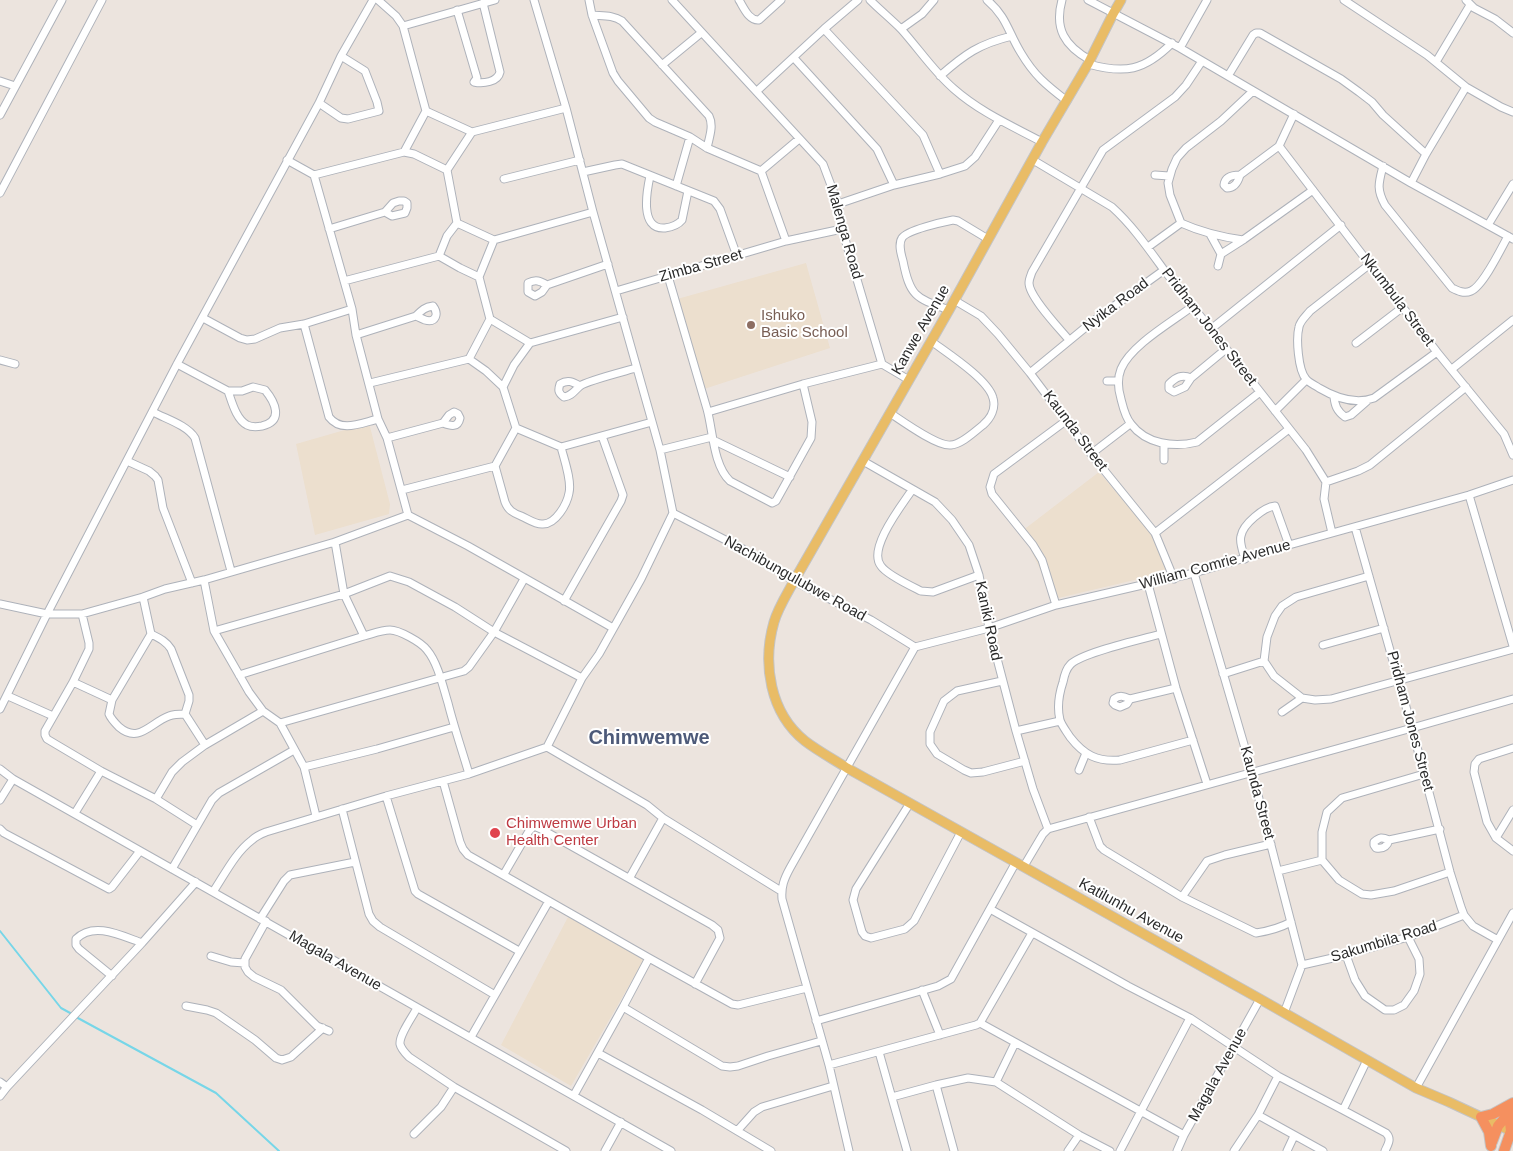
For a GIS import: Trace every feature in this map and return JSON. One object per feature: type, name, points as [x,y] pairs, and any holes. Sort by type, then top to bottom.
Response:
[{"type":"highway","points":[[1490,1148],[1490,1132],[1481,1117],[1512,1107]]},
{"type":"highway","points":[[1490,1148],[1498,1126],[1512,1107]]},
{"type":"highway","points":[[1504,1151],[1511,1131],[1512,1107]]},
{"type":"main road","name":"Kanwe Avenue","points":[[769,680],[769,656],[774,624],[794,581],[1089,62],[1121,0]]},
{"type":"main road","name":"Katilunhu Avenue","points":[[769,680],[781,713],[788,722],[804,740],[847,768],[1416,1088],[1511,1131]]},
{"type":"street","points":[[0,115],[62,0]]},
{"type":"street","points":[[0,193],[102,0]]},
{"type":"street","points":[[0,709],[8,696],[46,614],[202,318],[319,103],[341,56],[373,0]]},
{"type":"street","points":[[378,0],[396,16],[403,26],[426,111],[404,152]]},
{"type":"street","points":[[403,26],[495,0]]},
{"type":"street","points":[[213,892],[233,860],[252,839],[266,832],[386,796],[469,774],[547,747],[582,678],[599,654],[641,579],[673,513],[660,450],[593,212],[566,108],[534,0]]},
{"type":"street","points":[[589,0],[592,15],[614,73],[628,94],[649,118],[655,122],[690,137],[707,148],[761,171],[786,242]]},
{"type":"street","name":"Malenga Road","points":[[672,0],[823,164],[838,204],[842,228],[882,364]]},
{"type":"street","points":[[739,0],[753,20],[756,21],[781,0]]},
{"type":"street","points":[[757,91],[858,0]]},
{"type":"street","points":[[870,0],[900,29],[940,76],[969,101],[999,120],[1042,142]]},
{"type":"street","points":[[900,29],[922,14],[934,0]]},
{"type":"street","points":[[987,0],[998,9],[1031,70],[1042,82],[1067,101]]},
{"type":"street","points":[[1062,0],[1058,18],[1065,39],[1072,48],[1089,62],[1109,70],[1138,67],[1152,60],[1172,43]]},
{"type":"street","points":[[1088,0],[1172,43],[1383,166],[1411,183],[1511,238],[1480,284],[1469,292],[1458,291],[1452,288],[1381,198],[1378,186],[1383,166]]},
{"type":"street","points":[[1180,48],[1208,0]]},
{"type":"street","points":[[1344,0],[1386,26],[1436,62],[1466,87],[1513,112]]},
{"type":"street","points":[[1436,62],[1468,2],[1513,33]]},
{"type":"street","points":[[457,10],[477,78],[474,82],[479,83],[496,79],[500,72],[483,3]]},
{"type":"street","points":[[592,15],[609,16],[622,21],[709,116],[711,126],[707,148]]},
{"type":"street","points":[[824,29],[923,135],[940,174]]},
{"type":"street","points":[[662,66],[701,33]]},
{"type":"street","points":[[1228,76],[1253,35],[1260,33],[1341,80],[1372,102],[1426,154]]},
{"type":"street","points":[[940,76],[971,51],[990,41],[1012,36]]},
{"type":"street","points":[[319,103],[341,118],[348,119],[379,111],[365,71],[341,56]]},
{"type":"street","points":[[794,58],[877,150],[894,185]]},
{"type":"street","points":[[1069,340],[1030,289],[1029,282],[1032,272],[1103,150],[1174,97],[1186,86],[1202,61]]},
{"type":"street","points":[[0,81],[15,86]]},
{"type":"street","points":[[1411,183],[1466,87]]},
{"type":"street","points":[[1243,240],[1210,234],[1181,223],[1170,195],[1168,183],[1177,158],[1186,148],[1221,121],[1253,91]]},
{"type":"street","points":[[426,111],[472,132],[566,108]]},
{"type":"street","points":[[1240,176],[1279,146],[1294,114]]},
{"type":"street","points":[[838,204],[894,185],[965,166],[975,158],[999,120]]},
{"type":"street","points":[[439,256],[447,236],[457,223],[447,170],[472,132]]},
{"type":"street","points":[[676,186],[690,137]]},
{"type":"street","points":[[761,171],[800,139]]},
{"type":"street","name":"Nkumbula Street","points":[[1279,146],[1437,352],[1504,434],[1513,455]]},
{"type":"street","points":[[287,160],[314,175],[404,152],[414,154],[447,170]]},
{"type":"street","points":[[504,179],[580,160]]},
{"type":"street","name":"Pridham Jones Street","points":[[1033,160],[1112,206],[1148,247],[1164,270],[1306,450],[1326,482]]},
{"type":"street","points":[[583,172],[622,164],[714,201],[720,209],[737,256]]},
{"type":"street","points":[[314,175],[352,309],[356,335],[370,382],[378,419],[387,438],[408,515]]},
{"type":"street","points":[[1155,175],[1169,176]]},
{"type":"street","points":[[650,176],[646,210],[651,221],[659,228],[680,223],[688,191]]},
{"type":"street","points":[[1488,225],[1513,184]]},
{"type":"street","points":[[1221,254],[1313,190]]},
{"type":"street","points":[[329,229],[385,212]]},
{"type":"street","points":[[457,223],[494,240],[593,212]]},
{"type":"street","points":[[949,310],[926,301],[914,294],[910,289],[902,259],[901,238],[926,226],[953,220],[958,221],[988,239]]},
{"type":"street","points":[[1148,247],[1181,223]]},
{"type":"street","points":[[1212,329],[1340,225]]},
{"type":"street","name":"Zimba Street","points":[[616,291],[786,242],[842,228]]},
{"type":"street","points":[[1210,234],[1221,254],[1218,266]]},
{"type":"street","points":[[469,359],[490,319],[479,277],[494,240]]},
{"type":"street","points":[[344,281],[439,256],[479,277]]},
{"type":"street","points":[[547,284],[608,264]]},
{"type":"street","points":[[1367,401],[1334,396],[1306,380],[1299,359],[1299,327],[1303,318],[1370,264]]},
{"type":"street","name":"Nyika Road","points":[[1030,373],[1092,322],[1164,270]]},
{"type":"street","points":[[668,276],[708,412],[713,438],[724,475],[772,503],[776,500],[790,477],[811,438],[812,430],[804,384]]},
{"type":"street","name":"Kaunda Street","points":[[954,300],[981,316],[1030,373],[1091,454],[1155,533],[1174,579]]},
{"type":"street","points":[[1193,306],[1137,347],[1122,368],[1118,381],[1122,404],[1130,424],[1152,440],[1164,444],[1186,445],[1197,442],[1260,392]]},
{"type":"street","points":[[1356,343],[1403,307]]},
{"type":"street","points":[[202,318],[247,340],[255,339],[280,328],[304,324],[352,309]]},
{"type":"street","points":[[356,335],[416,316]]},
{"type":"street","points":[[503,387],[514,365],[530,343],[623,317]]},
{"type":"street","points":[[490,319],[530,343]]},
{"type":"street","points":[[1452,369],[1513,320]]},
{"type":"street","points":[[304,324],[329,417],[338,425],[346,426],[378,419]]},
{"type":"street","points":[[890,413],[944,445],[960,442],[984,424],[992,415],[994,407],[993,397],[989,389],[978,377],[931,340]]},
{"type":"street","points":[[1191,378],[1226,349]]},
{"type":"street","points":[[1334,396],[1340,413],[1345,417],[1351,416],[1367,401],[1374,398],[1437,352]]},
{"type":"street","points":[[370,382],[469,359],[486,370],[503,387],[516,428],[495,466],[506,507],[511,512],[536,523],[544,524],[550,522],[557,516],[570,494],[570,486],[561,447]]},
{"type":"street","points":[[0,360],[15,364]]},
{"type":"street","points":[[178,364],[228,391],[242,391],[253,387],[265,390],[270,395],[275,406],[276,416],[273,421],[261,426],[247,425],[236,412],[228,391]]},
{"type":"street","points":[[708,412],[882,364],[909,380]]},
{"type":"street","points":[[580,386],[636,368]]},
{"type":"street","points":[[1275,411],[1306,380]]},
{"type":"street","points":[[1107,381],[1118,381]]},
{"type":"street","points":[[1332,533],[1324,499],[1326,482],[1370,465],[1466,387]]},
{"type":"street","points":[[153,412],[186,429],[195,438],[231,571]]},
{"type":"street","points":[[1056,606],[1042,560],[1034,544],[1008,515],[992,494],[990,487],[994,474],[1067,420]]},
{"type":"street","points":[[516,428],[561,447],[652,422]]},
{"type":"street","points":[[387,438],[443,423]]},
{"type":"street","points":[[1091,454],[1130,424]]},
{"type":"street","points":[[1155,533],[1289,429]]},
{"type":"street","points":[[564,601],[623,495],[602,436]]},
{"type":"street","points":[[660,450],[713,438],[790,477]]},
{"type":"street","points":[[1164,444],[1164,460]]},
{"type":"street","points":[[128,461],[150,471],[158,480],[163,508],[192,583]]},
{"type":"street","name":"Kaniki Road","points":[[863,461],[936,502],[952,520],[969,545],[979,575],[1002,681],[1025,761],[1048,829]]},
{"type":"street","points":[[402,490],[495,466]]},
{"type":"street","name":"William Comrie Avenue","points":[[915,647],[989,628],[1056,606],[1174,579],[1470,495],[1513,480]]},
{"type":"street","points":[[912,490],[881,538],[877,552],[880,566],[921,592],[933,592],[979,575]]},
{"type":"street","points":[[1369,576],[1296,597],[1282,606],[1275,616],[1267,638],[1264,661],[1274,676],[1302,698],[1331,700],[1513,647],[1470,495]]},
{"type":"street","points":[[1245,559],[1240,538],[1243,530],[1248,522],[1269,506],[1276,506],[1289,545]]},
{"type":"street","name":"Nachibungulubwe Road","points":[[673,513],[743,550],[794,581],[871,620],[915,647]]},
{"type":"street","points":[[0,604],[46,614],[82,614],[335,542],[408,515],[468,546],[613,628]]},
{"type":"street","name":"Pridham Jones Street","points":[[1355,528],[1440,829],[1450,872],[1464,915]]},
{"type":"street","points":[[335,542],[344,594],[364,636]]},
{"type":"street","name":"Kaunda Street","points":[[1194,573],[1252,772],[1302,965]]},
{"type":"street","points":[[214,632],[344,594],[390,576],[409,582],[455,607],[494,632],[582,678]]},
{"type":"street","points":[[280,723],[457,674],[469,667],[494,632],[524,579]]},
{"type":"street","points":[[204,580],[214,632],[263,711],[280,723],[304,767],[316,816]]},
{"type":"street","points":[[1148,584],[1176,688],[1207,784]]},
{"type":"street","points":[[143,598],[151,634],[112,700],[109,714],[126,732],[131,734],[140,732],[170,716],[185,714]]},
{"type":"street","points":[[82,614],[89,649],[73,682],[45,731],[47,739],[197,825]]},
{"type":"street","points":[[1323,645],[1384,628]]},
{"type":"street","points":[[239,675],[364,636],[392,630],[420,644],[431,655],[440,678],[469,774]]},
{"type":"street","points":[[151,634],[162,639],[172,649],[189,695],[185,714],[205,745]]},
{"type":"street","points":[[1161,634],[1083,656],[1070,664],[1064,676],[1059,698],[1060,721],[1075,743],[1086,753],[1109,761],[1120,760],[1193,740]]},
{"type":"street","points":[[849,1151],[829,1065],[782,899],[782,883],[915,647]]},
{"type":"street","points":[[1223,674],[1264,661]]},
{"type":"street","points":[[1002,681],[957,691],[944,701],[930,732],[930,744],[937,754],[971,773],[983,772],[1025,761]]},
{"type":"street","points":[[73,682],[112,700]]},
{"type":"street","points":[[1130,699],[1176,688]]},
{"type":"street","points":[[8,696],[53,716]]},
{"type":"street","points":[[1282,712],[1302,698]]},
{"type":"street","points":[[816,1021],[938,986],[951,979],[990,909],[1020,864],[1048,829],[1513,699]]},
{"type":"street","points":[[156,800],[176,767],[205,745],[263,711]]},
{"type":"street","points":[[1016,731],[1060,721]]},
{"type":"street","points":[[304,767],[454,727]]},
{"type":"street","points":[[547,747],[647,806],[663,818],[781,891]]},
{"type":"street","points":[[1513,748],[1479,760],[1475,764],[1474,772],[1487,822],[1496,838],[1513,851]]},
{"type":"street","points":[[172,869],[207,807],[219,793],[294,750]]},
{"type":"street","points":[[1079,770],[1086,753]]},
{"type":"street","name":"Magala Avenue","points":[[0,770],[671,1151]]},
{"type":"street","points":[[75,814],[101,771]]},
{"type":"street","points":[[1424,774],[1342,798],[1327,812],[1322,832],[1322,860],[1339,880],[1362,894],[1371,895],[1394,891],[1450,872]]},
{"type":"street","points":[[0,800],[13,779]]},
{"type":"street","points":[[443,781],[463,849],[468,855],[649,958],[732,1004],[738,1005],[807,988]]},
{"type":"street","points":[[386,796],[415,891],[520,951]]},
{"type":"street","points":[[910,803],[856,889],[853,900],[862,932],[865,936],[871,938],[904,929],[914,921],[961,832]]},
{"type":"street","points":[[342,809],[355,862],[373,921],[495,995]]},
{"type":"street","points":[[1496,838],[1513,810]]},
{"type":"street","points":[[1089,817],[1100,846],[1104,850],[1182,897],[1256,933],[1268,932],[1291,922]]},
{"type":"street","points":[[630,877],[663,818]]},
{"type":"street","points":[[504,874],[529,831],[534,826],[630,877],[718,930],[720,938],[695,984]]},
{"type":"street","points":[[0,829],[4,833],[109,889],[112,888],[140,851]]},
{"type":"street","points":[[1389,840],[1440,829]]},
{"type":"street","points":[[1182,897],[1207,861],[1271,844]]},
{"type":"street","points":[[1278,871],[1322,860]]},
{"type":"street","points":[[186,1006],[216,1013],[255,1040],[276,1058],[282,1060],[291,1057],[326,1030],[317,1026],[281,990],[254,977],[248,972],[244,963],[263,920],[284,881],[290,875],[355,862]]},
{"type":"street","points":[[0,1096],[112,976],[196,882]]},
{"type":"street","points":[[471,1037],[549,901]]},
{"type":"street","points":[[990,909],[1128,986],[1190,1018],[1278,1076],[1386,1132],[1390,1141],[1385,1151]]},
{"type":"street","points":[[1416,1088],[1513,913]]},
{"type":"street","points":[[1464,915],[1472,926],[1498,940]]},
{"type":"street","name":"Sakumbila Road","points":[[1302,965],[1346,955],[1408,937],[1464,915]]},
{"type":"street","points":[[112,976],[79,949],[76,945],[76,939],[87,930],[94,930],[109,932],[142,943]]},
{"type":"street","points":[[829,1065],[980,1023],[1032,933]]},
{"type":"street","points":[[1346,955],[1355,980],[1365,996],[1385,1010],[1394,1010],[1404,1005],[1414,991],[1420,974],[1419,959],[1408,937]]},
{"type":"street","points":[[211,956],[231,962],[244,963]]},
{"type":"street","points":[[574,1095],[649,958]]},
{"type":"street","points":[[1284,1013],[1302,965]]},
{"type":"street","points":[[922,990],[940,1035]]},
{"type":"street","name":"Magala Avenue","points":[[1177,1151],[1184,1135],[1260,999]]},
{"type":"street","points":[[623,1007],[722,1066],[730,1067],[821,1041]]},
{"type":"street","points":[[417,1008],[401,1037],[400,1044],[409,1057],[454,1087],[561,1150]]},
{"type":"street","points":[[1120,1151],[1190,1018]]},
{"type":"street","points":[[980,1023],[1184,1135]]},
{"type":"street","points":[[996,1082],[1015,1043]]},
{"type":"street","points":[[879,1052],[906,1151]]},
{"type":"street","points":[[598,1053],[771,1151]]},
{"type":"street","points":[[1343,1110],[1366,1060]]},
{"type":"street","points":[[1234,1151],[1258,1115],[1278,1076]]},
{"type":"street","points":[[892,1097],[968,1078],[996,1082],[1079,1134],[1110,1151]]},
{"type":"street","points":[[0,1082],[7,1087]]},
{"type":"street","points":[[936,1085],[954,1151]]},
{"type":"street","points":[[737,1131],[754,1112],[762,1107],[833,1086]]},
{"type":"street","points":[[414,1134],[437,1111],[454,1087]]},
{"type":"street","points":[[1258,1115],[1323,1151]]},
{"type":"street","points":[[605,1151],[621,1122]]},
{"type":"street","points":[[1068,1151],[1079,1134]]},
{"type":"street","points":[[1287,1151],[1294,1136]]},
{"type":"shaded area","name":"Ishuko Basic School","points":[[806,263],[830,348],[698,391],[670,301]]},
{"type":"shaded area","points":[[369,423],[390,504],[389,514],[315,535],[296,444]]},
{"type":"shaded area","points":[[1099,472],[1150,532],[1167,569],[1143,578],[1054,599],[1022,531]]},
{"type":"shaded area","points":[[568,917],[645,958],[571,1086],[501,1045]]},
{"type":"waterway","points":[[0,931],[61,1008],[72,1014]]},
{"type":"waterway","points":[[76,1017],[216,1093],[279,1151]]},
{"type":"place","name":"Ishuko Basic School","points":[[751,325]]},
{"type":"place","name":"Chimwemwe Urban Health Center","points":[[495,833]]},
{"type":"district","name":"Chimwemwe","points":[[649,738]]}]
